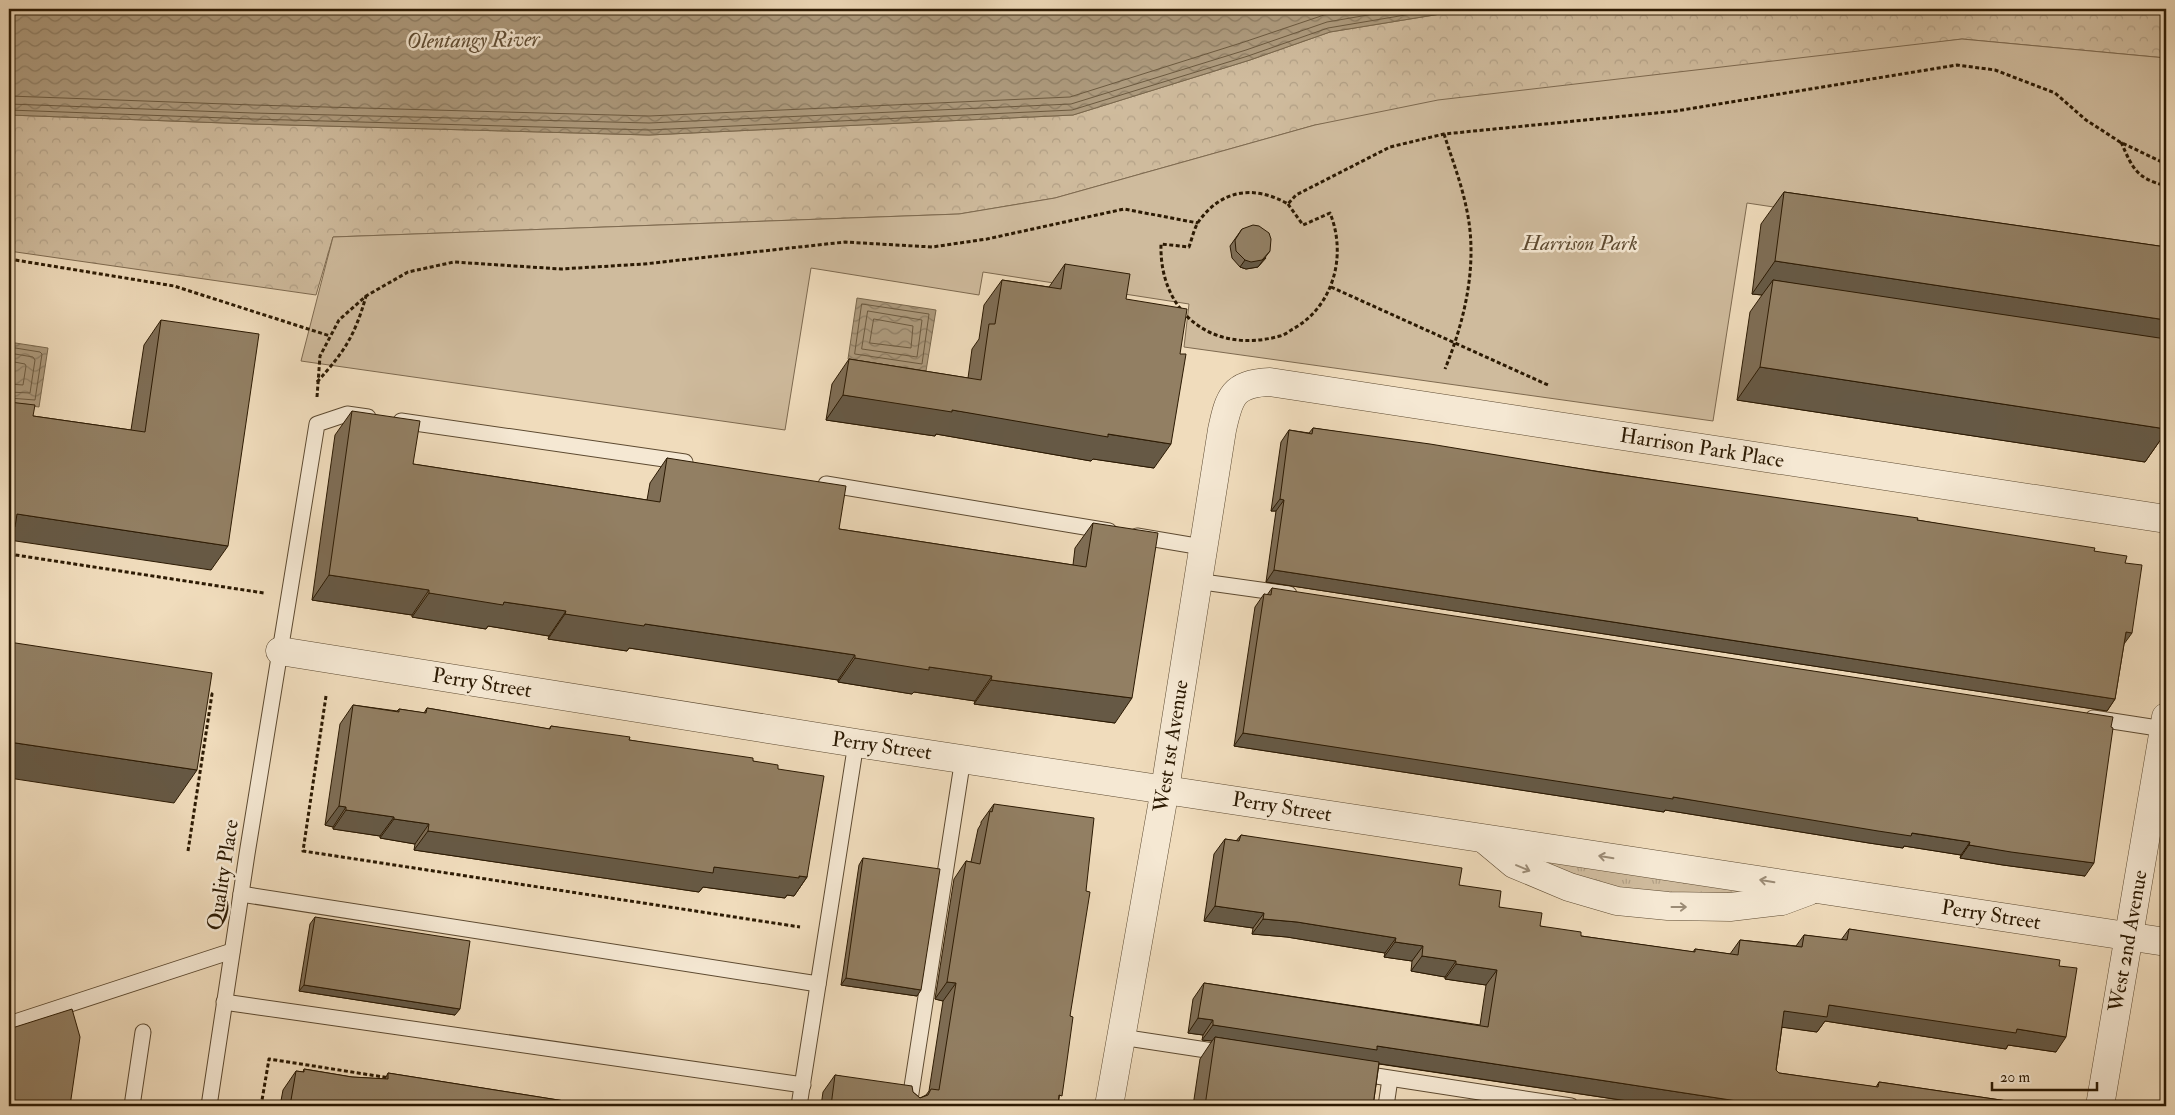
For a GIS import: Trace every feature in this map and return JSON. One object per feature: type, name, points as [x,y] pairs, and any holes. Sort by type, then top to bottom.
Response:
[{"type":"street","name":"Harrison Park Place","points":[[1238,389],[1254,383],[1270,382],[2166,519]]},
{"type":"street","name":"West 1st Avenue","points":[[1109,1106],[1165,789],[1196,581],[1227,404],[1238,389]]},
{"type":"street","name":"Perry Street","points":[[280,651],[856,743],[2166,942]]},
{"type":"street","name":"West 2nd Avenue","points":[[2100,1106],[2165,723]]},
{"type":"street","points":[[1484,839],[1514,864],[1569,888],[1617,901],[1668,906],[1730,907],[1782,901],[1815,888]]},
{"type":"lane","points":[[317,424],[347,414],[697,464]]},
{"type":"lane","name":"Quality Place","points":[[209,1106],[241,894],[317,424]]},
{"type":"lane","points":[[809,482],[1202,547]]},
{"type":"lane","points":[[1196,581],[1301,596]]},
{"type":"lane","points":[[2078,716],[2165,723]]},
{"type":"lane","points":[[799,1106],[856,743]]},
{"type":"lane","points":[[909,1106],[963,758]]},
{"type":"lane","points":[[241,894],[818,984]]},
{"type":"lane","points":[[9,1024],[232,951]]},
{"type":"lane","points":[[224,1002],[802,1085]]},
{"type":"lane","points":[[132,1106],[143,1032]]},
{"type":"lane","points":[[1121,1037],[1243,1056]]},
{"type":"lane","points":[[1342,1071],[1571,1106]]},
{"type":"lane","points":[[1386,1106],[1390,1078]]},
{"type":"path","points":[[1288,204],[1296,195],[1390,147],[1444,134],[1676,111],[1957,64],[1995,70],[2055,93],[2086,120],[2120,142],[2166,164]]},
{"type":"path","points":[[1444,134],[1468,212],[1471,254],[1467,294],[1455,343],[1444,369]]},
{"type":"path","points":[[2120,142],[2133,169],[2150,182],[2166,186]]},
{"type":"path","points":[[1249,192],[1272,195],[1288,204],[1303,225],[1330,213],[1336,229],[1338,245],[1335,273],[1331,287],[1313,315],[1301,325],[1281,336],[1238,341],[1209,332],[1188,317],[1169,292],[1163,276],[1161,260],[1161,244],[1189,246],[1198,222],[1212,206],[1231,195],[1249,192]]},
{"type":"path","points":[[317,424],[317,382],[320,356],[339,320],[366,296],[408,272],[454,262],[561,269],[644,264],[845,242],[932,247],[987,239],[1124,209],[1198,222]]},
{"type":"path","points":[[9,259],[174,286],[330,336]]},
{"type":"path","points":[[1331,287],[1548,385]]},
{"type":"path","points":[[317,382],[341,356],[358,325],[366,296]]},
{"type":"path","points":[[9,554],[274,595],[286,614]]},
{"type":"path","points":[[188,851],[212,694],[202,693]]},
{"type":"path","points":[[326,696],[303,851],[804,928]]},
{"type":"path","points":[[261,1106],[269,1059],[394,1078]]},
{"type":"green space","points":[[1471,9],[2166,9],[2166,58],[1962,39],[1315,125],[1055,198],[959,214],[333,237],[316,295],[9,251],[9,115],[649,135],[1073,115],[1250,60],[1330,32]]},
{"type":"green space","name":"Harrison Park","points":[[1962,39],[2166,58],[2166,266],[1747,203],[1713,421],[1184,347],[1189,304],[983,272],[979,295],[811,268],[785,430],[301,361],[333,237],[959,214],[1055,198],[1315,125],[1438,100]]},
{"type":"green space","points":[[1484,839],[1815,888],[1617,901]]},
{"type":"water","name":"Olentangy River","points":[[9,9],[1471,9],[1330,32],[1250,60],[1073,115],[649,135],[9,115]]},
{"type":"water","points":[[857,298],[936,310],[926,371],[848,359]]},
{"type":"water","points":[[9,342],[48,348],[39,407],[9,403]]},
{"type":"building","points":[[1784,192],[2166,247],[2166,320],[1775,261]]},
{"type":"building","points":[[1253,225],[1259,226],[1269,233],[1271,239],[1270,251],[1262,260],[1251,262],[1245,260],[1236,251],[1235,240],[1242,229]]},
{"type":"building","points":[[1065,264],[1130,274],[1126,299],[1187,309],[1180,354],[1186,354],[1171,444],[1108,434],[1108,437],[952,410],[952,412],[843,395],[849,359],[981,380],[989,324],[995,324],[1002,280],[1061,289]]},
{"type":"building","points":[[1773,280],[2166,339],[2166,429],[1760,367]]},
{"type":"building","points":[[161,320],[259,334],[228,546],[17,514],[15,527],[9,526],[9,402],[35,405],[33,416],[145,432]]},
{"type":"building","points":[[352,411],[420,421],[413,464],[660,502],[667,458],[846,486],[839,529],[1086,567],[1093,523],[1158,533],[1132,698],[991,680],[992,676],[929,667],[929,670],[855,658],[855,655],[645,624],[644,626],[565,614],[566,611],[504,602],[503,605],[429,593],[429,590],[329,575]]},
{"type":"building","points":[[1313,428],[1918,518],[1917,520],[2095,548],[2094,551],[2127,556],[2125,563],[2142,565],[2132,633],[2126,632],[2115,699],[1274,570],[1284,500],[1280,499],[1289,430],[1312,434]]},
{"type":"building","points":[[1272,588],[2113,717],[2094,863],[2011,852],[1969,845],[1970,842],[1912,833],[1911,836],[1673,797],[1673,799],[1243,733],[1264,594],[1271,595]]},
{"type":"building","points":[[9,642],[212,673],[197,770],[9,742]]},
{"type":"building","points":[[353,705],[399,712],[399,709],[426,713],[427,708],[550,729],[551,726],[630,737],[629,740],[753,758],[753,761],[778,765],[778,769],[824,776],[807,877],[799,876],[799,878],[714,867],[713,873],[428,831],[429,824],[346,810],[346,807],[339,806]]},
{"type":"building","points":[[994,804],[1094,818],[1086,891],[1090,892],[1070,1016],[1073,1017],[1062,1096],[1059,1095],[1058,1106],[831,1106],[835,1075],[912,1086],[913,1092],[920,1098],[928,1095],[931,1089],[939,1090],[956,983],[947,982],[966,861],[980,864],[990,811],[992,812]]},
{"type":"building","points":[[1241,835],[1462,868],[1459,885],[1501,891],[1499,907],[1542,913],[1540,926],[1581,932],[1581,936],[1695,952],[1695,949],[1738,955],[1740,940],[1802,947],[1804,935],[1847,940],[1849,929],[2060,960],[2059,966],[2077,968],[2066,1037],[2017,1029],[2016,1033],[1829,1005],[1827,1017],[1784,1011],[1776,1070],[1779,1073],[1878,1087],[1879,1082],[2041,1106],[1736,1106],[1737,1101],[1377,1046],[1377,1050],[1213,1025],[1213,1020],[1198,1018],[1204,983],[1488,1027],[1497,970],[1456,964],[1456,961],[1422,956],[1423,946],[1395,942],[1396,938],[1297,922],[1263,919],[1264,913],[1215,906],[1225,839],[1239,841]]},
{"type":"building","points":[[863,858],[940,869],[921,990],[846,978]]},
{"type":"building","points":[[315,917],[470,941],[460,1009],[304,985]]},
{"type":"building","points":[[72,1009],[80,1037],[70,1106],[9,1106],[9,1029]]},
{"type":"building","points":[[1215,1037],[1379,1062],[1373,1106],[1205,1106]]},
{"type":"building","points":[[304,1069],[352,1077],[388,1079],[388,1073],[596,1106],[290,1106],[296,1071],[304,1072]]}]
